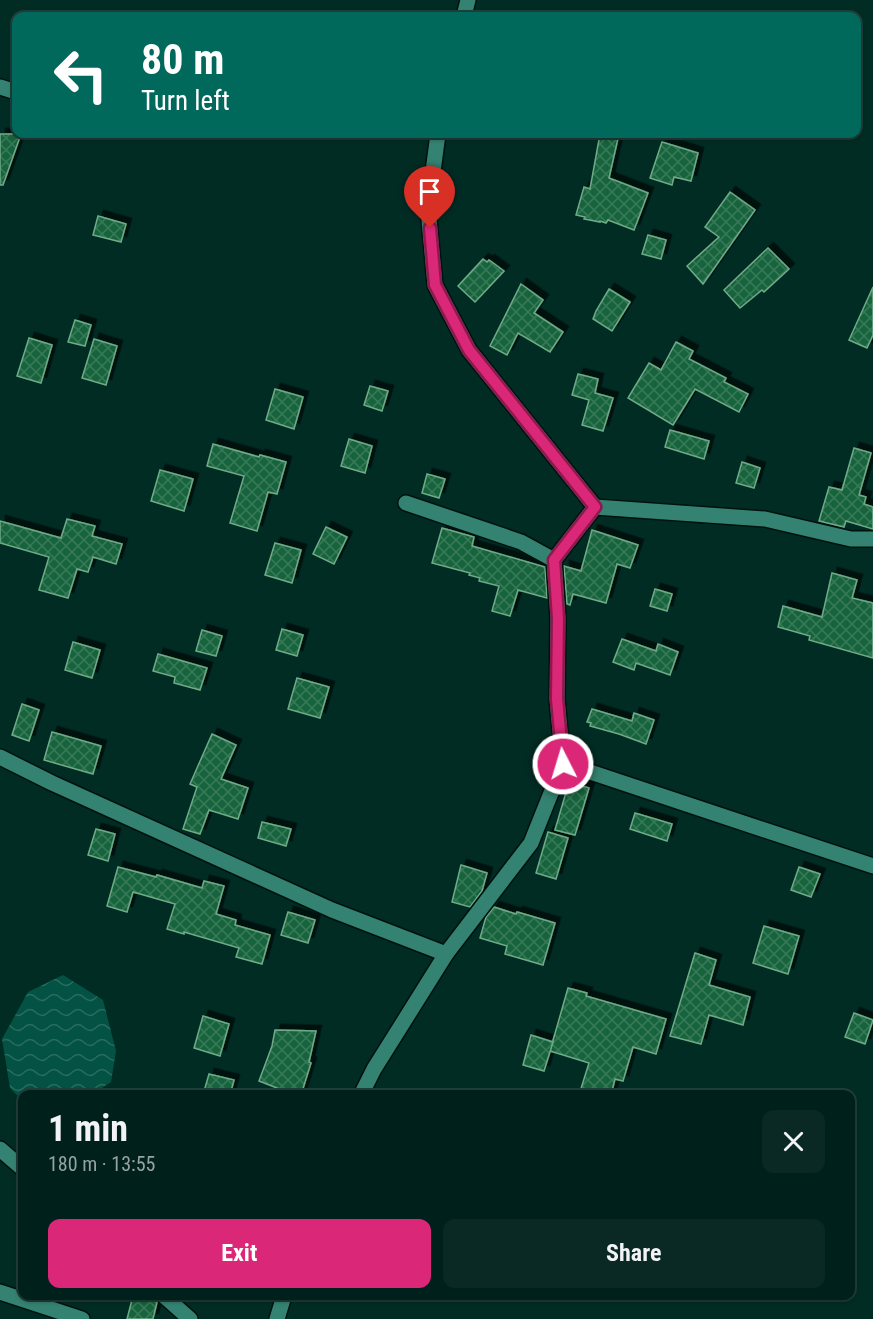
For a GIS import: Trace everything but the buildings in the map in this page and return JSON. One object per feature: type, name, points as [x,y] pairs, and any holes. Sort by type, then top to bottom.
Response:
[{"type":"street","points":[[437,138],[428,209],[435,285],[469,350],[595,507],[765,519],[851,539],[873,539]]},
{"type":"street","points":[[406,502],[521,542],[554,560]]},
{"type":"street","points":[[364,1090],[374,1069],[446,954],[531,843],[563,764],[557,699],[558,618],[554,560],[595,507]]},
{"type":"street","points":[[0,757],[52,783],[332,910],[446,954]]},
{"type":"street","points":[[563,764],[873,867]]},
{"type":"street","points":[[0,1149],[18,1165]]},
{"type":"street","points":[[0,1292],[18,1298]]},
{"type":"street","points":[[24,1300],[82,1319]]},
{"type":"street","points":[[168,1300],[189,1319]]},
{"type":"street","points":[[277,1319],[283,1300]]},
{"type":"water","points":[[63,975],[103,1000],[116,1051],[111,1082],[99,1090],[18,1090],[18,1096],[10,1088],[2,1039],[28,992]]},
{"type":"route","points":[[430,228],[435,285],[469,350],[595,507],[554,560],[558,618],[557,699],[563,764]]}]
